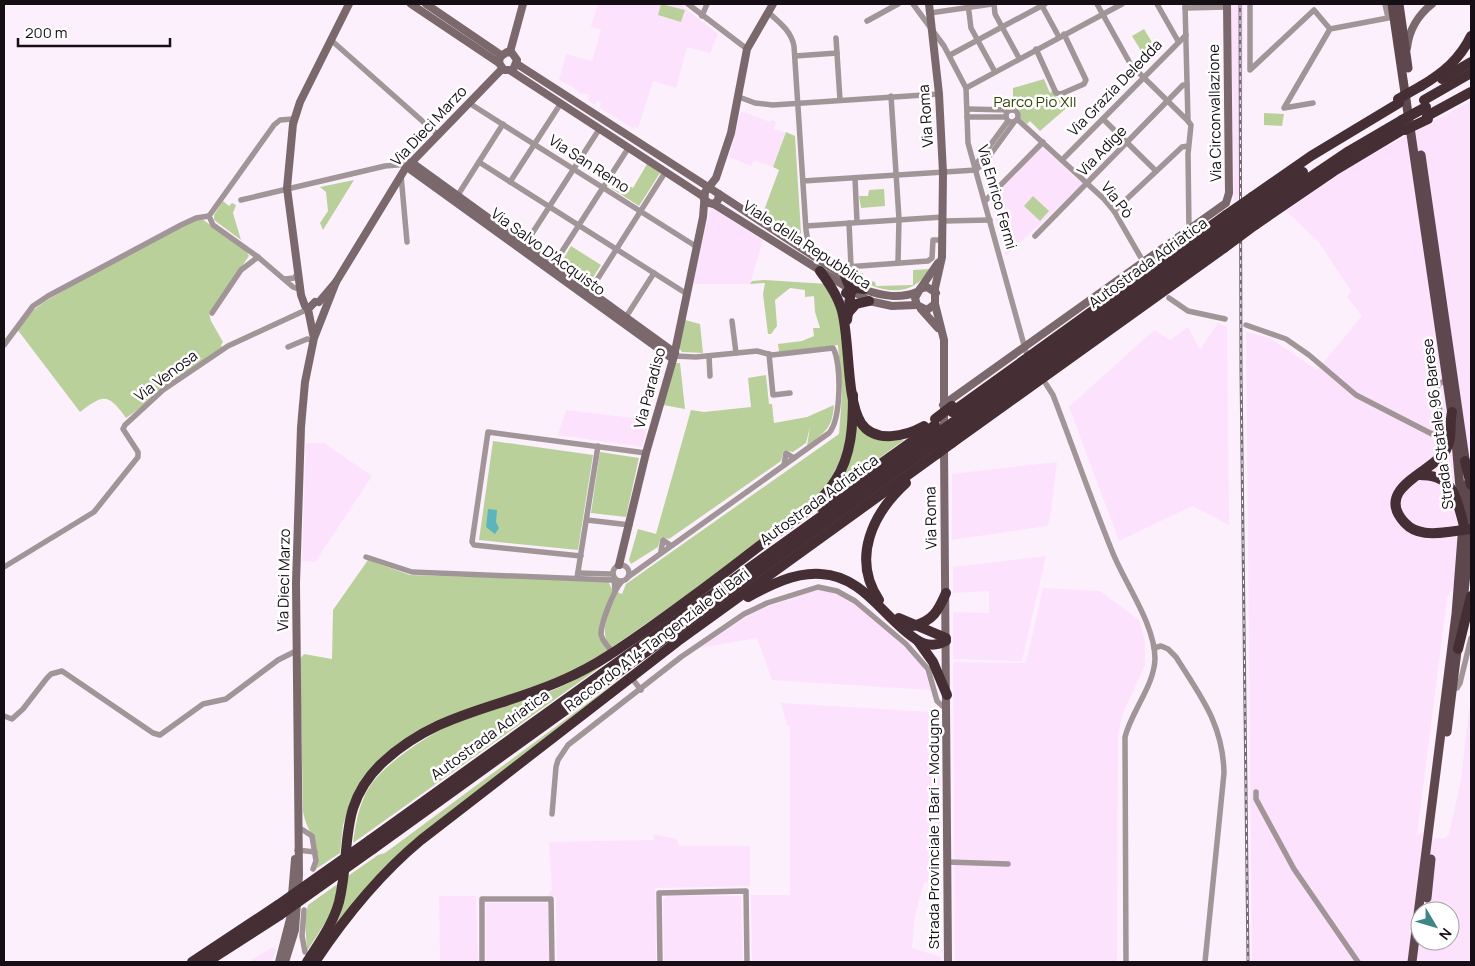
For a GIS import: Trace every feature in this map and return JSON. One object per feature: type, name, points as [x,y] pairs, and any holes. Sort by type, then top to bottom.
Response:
[{"type":"highway","points":[[1424,103],[1443,72],[1456,59],[1471,36]]},
{"type":"highway","name":"Raccordo A14-Tangenziale di Bari","points":[[316,962],[355,907],[407,852],[678,641],[952,446],[1025,390],[1224,248],[1253,211],[1348,133],[1401,116],[1424,103],[1471,62]]},
{"type":"highway","name":"Autostrada Adriatica","points":[[207,962],[372,844],[936,430],[950,416],[1225,231],[1339,148],[1424,103],[1471,73]]},
{"type":"highway","name":"Autostrada Adriatica","points":[[1424,103],[1471,81]]},
{"type":"highway","name":"Raccordo A14-Tangenziale di Bari","points":[[1424,103],[1471,92]]},
{"type":"highway","points":[[1401,116],[1424,103],[1471,96]]},
{"type":"highway","name":"Raccordo A14-Tangenziale di Bari","points":[[716,582],[936,430],[950,416],[1226,215],[1253,211],[1334,171],[1385,140],[1401,116]]},
{"type":"highway","points":[[820,271],[840,304],[846,333],[853,395],[860,422],[875,434],[884,436],[903,435],[922,428],[936,430]]},
{"type":"highway","points":[[845,276],[851,290],[846,333]]},
{"type":"highway","points":[[840,304],[844,295],[851,290],[864,289]]},
{"type":"highway","points":[[847,316],[856,304],[869,301]]},
{"type":"highway","points":[[306,957],[322,939],[333,918],[339,900],[347,826],[352,806],[362,786],[384,761],[426,732],[453,718],[542,689],[583,671],[630,642],[716,582],[759,546],[815,505],[828,492],[841,470],[849,451],[853,395]]},
{"type":"highway","points":[[1418,474],[1436,476],[1446,482],[1455,496],[1467,525],[1448,532],[1432,534],[1417,531],[1406,525],[1400,517],[1397,501],[1400,490],[1408,480],[1418,474],[1434,465],[1446,450],[1450,440],[1452,412]]},
{"type":"highway","points":[[937,456],[884,505],[871,530],[868,548],[870,576],[876,596],[888,610],[913,626],[946,640]]},
{"type":"highway","points":[[1465,461],[1471,485]]},
{"type":"highway","points":[[678,641],[696,632],[728,609],[760,590],[781,581],[811,574],[829,574],[856,586],[867,594],[917,641],[933,662],[946,695]]},
{"type":"highway","points":[[913,626],[928,622],[936,614],[946,594]]},
{"type":"highway","points":[[1458,649],[1471,596]]},
{"type":"highway","points":[[917,641],[934,645],[946,640]]},
{"type":"highway","name":"Autostrada Adriatica","points":[[192,962],[279,910]]},
{"type":"main road","points":[[301,287],[309,300],[323,305],[323,312],[317,317],[309,312],[302,302],[287,188],[293,119],[349,4]]},
{"type":"main road","points":[[410,4],[500,66],[514,68],[516,57],[510,52]]},
{"type":"main road","points":[[426,4],[501,55]]},
{"type":"main road","points":[[510,52],[523,4]]},
{"type":"main road","points":[[708,201],[718,200],[715,191],[716,178],[728,146],[747,49],[773,4]]},
{"type":"main road","name":"Via Roma","points":[[929,4],[934,44],[943,173],[943,240],[936,293]]},
{"type":"main road","name":"Strada Statale 96 Barese","points":[[1392,4],[1448,380],[1467,525],[1412,962]]},
{"type":"main road","name":"Strada Statale 96 Barese","points":[[1399,4],[1465,461],[1469,545],[1426,901]]},
{"type":"main road","points":[[1406,53],[1414,24],[1432,4]]},
{"type":"main road","name":"Via Circonvallazione","points":[[950,416],[1025,350],[1223,206],[1229,193],[1227,5]]},
{"type":"main road","points":[[501,55],[510,52]]},
{"type":"main road","points":[[500,66],[501,55]]},
{"type":"main road","name":"Via Dieci Marzo","points":[[297,850],[296,651],[301,427],[306,373],[313,339],[336,282],[401,175],[437,134],[469,103],[500,66]]},
{"type":"main road","name":"Viale della Repubblica","points":[[514,68],[561,103],[708,201],[869,301],[892,306],[918,306]]},
{"type":"main road","name":"Viale della Repubblica","points":[[514,68],[715,191],[864,289],[881,295],[894,296],[907,296],[918,290]]},
{"type":"main road","name":"Via Salvo D'Acquisto","points":[[409,164],[674,356]]},
{"type":"main road","points":[[708,201],[715,191]]},
{"type":"main road","name":"Via Paradiso","points":[[623,567],[646,453],[674,356],[708,201]]},
{"type":"main road","points":[[942,257],[918,290],[915,298],[918,306],[933,321],[944,340]]},
{"type":"main road","name":"Via Dieci Marzo","points":[[309,312],[336,282]]},
{"type":"main road","points":[[918,290],[927,287],[936,293],[935,304],[926,310],[918,306]]},
{"type":"main road","name":"Via Roma","points":[[935,304],[944,340],[950,416],[946,695]]},
{"type":"main road","points":[[309,312],[313,339]]},
{"type":"main road","name":"Strada Provinciale 1 Bari - Modugno","points":[[946,695],[948,962]]},
{"type":"main road","points":[[278,962],[290,919],[297,850]]},
{"type":"main road","points":[[285,962],[296,922],[299,876],[297,850]]},
{"type":"street","points":[[688,4],[747,49]]},
{"type":"street","points":[[702,16],[707,4]]},
{"type":"street","points":[[867,21],[898,4]]},
{"type":"street","name":"Via Enrico Fermi","points":[[913,4],[950,55],[966,88],[968,143],[1015,305],[1025,350]]},
{"type":"street","points":[[930,13],[968,5],[993,4],[995,14],[1019,58]]},
{"type":"street","points":[[950,55],[1042,4],[1086,80],[1084,84],[1059,95],[1036,49]]},
{"type":"street","points":[[1098,4],[1131,66],[1191,125],[1188,146],[1189,230]]},
{"type":"street","points":[[966,88],[1122,4]]},
{"type":"street","points":[[1157,4],[1178,41]]},
{"type":"street","points":[[1250,4],[1250,70],[1314,10],[1330,29]]},
{"type":"street","points":[[1314,103],[1284,108],[1330,29],[1388,18],[1385,4]]},
{"type":"street","points":[[968,5],[971,28],[995,72]]},
{"type":"street","points":[[1188,121],[1185,6],[1227,5]]},
{"type":"street","points":[[769,13],[792,36],[795,56],[806,228],[810,254]]},
{"type":"street","name":"Via Grazia Deledda","points":[[1062,160],[1186,35]]},
{"type":"street","points":[[836,38],[840,100]]},
{"type":"street","points":[[331,40],[437,134]]},
{"type":"street","points":[[934,44],[944,46]]},
{"type":"street","points":[[795,56],[837,53]]},
{"type":"street","name":"Via Adige","points":[[1035,236],[1183,85],[1187,85]]},
{"type":"street","points":[[739,97],[755,103],[773,105],[938,94]]},
{"type":"street","points":[[891,96],[899,219],[898,262]]},
{"type":"street","name":"Via San Remo","points":[[469,103],[697,247]]},
{"type":"street","points":[[510,182],[561,103]]},
{"type":"street","points":[[967,109],[1010,110],[1007,119],[975,168]]},
{"type":"street","name":"Via Pò","points":[[1010,110],[1016,112],[1016,120],[1088,184],[1114,212],[1144,263]]},
{"type":"street","points":[[967,117],[1016,120]]},
{"type":"street","points":[[4,344],[33,306],[48,296],[181,225],[196,218],[209,216],[274,125],[280,120],[293,119]]},
{"type":"street","points":[[1103,119],[1156,171]]},
{"type":"street","points":[[803,181],[943,173],[975,168],[985,162],[1016,120]]},
{"type":"street","points":[[456,198],[503,124]]},
{"type":"street","points":[[523,247],[600,128]]},
{"type":"street","points":[[985,201],[1043,142]]},
{"type":"street","points":[[1114,212],[1182,147],[1188,146]]},
{"type":"street","points":[[552,268],[629,147]]},
{"type":"street","points":[[479,162],[687,294]]},
{"type":"street","points":[[240,200],[385,166],[409,164]]},
{"type":"street","points":[[588,294],[666,172]]},
{"type":"street","points":[[401,175],[407,242]]},
{"type":"street","points":[[855,178],[858,222]]},
{"type":"street","points":[[209,216],[213,225],[258,257],[293,287],[301,287]]},
{"type":"street","points":[[806,228],[899,219],[990,220]]},
{"type":"street","points":[[849,223],[852,266]]},
{"type":"street","points":[[793,243],[801,241],[806,228]]},
{"type":"street","points":[[931,260],[933,240],[943,240]]},
{"type":"street","points":[[212,313],[241,270],[258,257]]},
{"type":"street","points":[[832,268],[931,260],[942,257]]},
{"type":"street","points":[[285,279],[294,278],[298,272]]},
{"type":"street","points":[[625,320],[654,274]]},
{"type":"street","points":[[1169,298],[1188,310],[1225,320]]},
{"type":"street","name":"Via Venosa","points":[[4,567],[94,512],[138,457],[138,452],[124,433],[125,425],[157,395],[228,346],[309,312]]},
{"type":"street","points":[[732,321],[736,353]]},
{"type":"street","points":[[1246,325],[1291,342],[1356,395],[1432,434],[1438,431],[1441,423],[1437,387],[1440,383],[1448,380]]},
{"type":"street","points":[[288,347],[306,339],[313,339]]},
{"type":"street","points":[[610,648],[604,642],[601,634],[615,592],[622,581],[661,551],[829,433],[835,424],[839,386],[835,350],[831,348],[769,354],[757,351],[709,356],[674,356]]},
{"type":"street","points":[[769,354],[773,395],[790,393]]},
{"type":"street","points":[[709,356],[710,376]]},
{"type":"street","points":[[1046,384],[1053,395],[1112,552],[1145,620],[1154,648],[1155,662],[1150,679],[1129,721],[1125,737],[1126,962]]},
{"type":"street","points":[[581,556],[474,545],[472,542],[488,432],[646,453]]},
{"type":"street","points":[[578,575],[598,446]]},
{"type":"street","points":[[587,520],[630,525]]},
{"type":"street","points":[[366,557],[412,572],[539,578],[578,575],[612,580],[614,575],[623,567],[641,566]]},
{"type":"street","points":[[623,567],[628,577]]},
{"type":"street","points":[[614,575],[622,581]]},
{"type":"street","points":[[614,575],[615,592]]},
{"type":"street","points":[[552,814],[556,767],[563,752],[681,657],[744,614],[791,594],[822,587],[837,591],[855,601],[914,652],[931,676],[937,701],[947,710]]},
{"type":"street","points":[[1453,688],[1457,688],[1460,684],[1471,638]]},
{"type":"street","points":[[1154,648],[1161,646],[1168,649],[1176,657],[1214,720],[1221,740],[1224,773],[1205,962]]},
{"type":"street","points":[[4,716],[12,719],[23,709],[51,674],[62,671],[153,733],[160,735],[203,704],[226,700],[278,660],[296,651]]},
{"type":"street","points":[[634,681],[641,690]]},
{"type":"street","points":[[1256,792],[1256,799],[1294,869],[1358,962]]},
{"type":"street","points":[[298,830],[303,830],[312,836],[316,860],[313,869]]},
{"type":"street","points":[[297,850],[315,852]]},
{"type":"street","points":[[947,862],[1008,864]]},
{"type":"street","points":[[660,962],[659,893],[746,891],[747,962]]},
{"type":"street","points":[[482,962],[482,899],[551,899],[552,962]]},
{"type":"street","points":[[304,910],[302,936],[306,957]]},
{"type":"shaded area","points":[[598,4],[680,4],[718,34],[710,53],[687,47],[676,88],[653,81],[638,128],[634,127],[634,129],[600,108],[601,102],[596,101],[595,105],[588,100],[589,95],[579,93],[575,88],[559,80],[566,54],[592,61],[601,30],[591,27]]},
{"type":"shaded area","points":[[1231,4],[1244,4],[1242,195],[1234,202]]},
{"type":"shaded area","points":[[1471,101],[1471,548],[1447,599],[1417,835],[1423,832],[1423,839],[1445,838],[1449,834],[1461,780],[1469,709],[1471,711],[1471,962],[1362,962],[1358,958],[1351,962],[1252,962],[1246,332],[1270,338],[1317,370],[1362,316],[1347,297],[1351,291],[1318,241],[1286,211],[1358,162]]},
{"type":"shaded area","points":[[741,111],[770,122],[771,120],[776,122],[774,129],[785,133],[773,167],[754,160],[751,166],[729,157]]},
{"type":"shaded area","points":[[1042,147],[1083,184],[1006,256],[990,200]]},
{"type":"shaded area","points":[[712,208],[763,240],[750,284],[693,284],[709,213]]},
{"type":"shaded area","points":[[1218,323],[1227,327],[1229,525],[1192,506],[1119,541],[1069,407],[1154,330],[1170,340],[1188,327],[1200,350]]},
{"type":"shaded area","points":[[566,410],[649,420],[642,447],[558,435]]},
{"type":"shaded area","points":[[306,443],[324,443],[372,476],[315,562],[302,561]]},
{"type":"shaded area","points":[[1057,462],[1050,519],[1047,526],[952,540],[952,474]]},
{"type":"shaded area","points":[[1046,556],[1022,661],[953,659],[953,612],[989,613],[989,591],[953,593],[953,567]]},
{"type":"shaded area","points":[[1043,588],[1100,591],[1139,620],[1145,641],[1145,665],[1123,713],[1118,733],[1117,962],[955,962],[953,662],[1026,663]]},
{"type":"shaded area","points":[[819,589],[835,593],[858,606],[911,652],[924,668],[931,690],[772,680],[757,638],[699,648],[755,611]]},
{"type":"shaded area","points":[[781,703],[932,712],[931,732],[939,732],[941,884],[924,882],[915,916],[912,948],[941,957],[941,962],[752,962],[751,895],[790,895],[790,726],[787,725]]},
{"type":"shaded area","points":[[653,834],[677,839],[679,846],[750,846],[750,886],[655,888],[656,962],[557,962],[556,897],[548,895],[552,889],[549,842],[654,840]]},
{"type":"shaded area","points":[[668,895],[741,896],[743,962],[664,962],[663,900]]},
{"type":"shaded area","points":[[439,896],[476,896],[478,962],[440,962]]},
{"type":"shaded area","points":[[486,903],[548,903],[549,962],[486,962]]},
{"type":"shaded area","points":[[273,947],[276,951],[271,962],[248,962]]},
{"type":"green space","points":[[661,4],[685,10],[681,22],[658,15]]},
{"type":"green space","points":[[1144,29],[1153,44],[1143,54],[1132,36]]},
{"type":"green space","name":"Parco Pio XII","points":[[1044,79],[1050,93],[1053,90],[1057,98],[1061,97],[1064,99],[1076,94],[1078,98],[1040,131],[1030,121],[1027,124],[1020,118],[1019,111],[1013,108],[1013,88]]},
{"type":"green space","points":[[1264,113],[1284,114],[1282,126],[1264,125]]},
{"type":"green space","points":[[786,132],[795,136],[801,233],[798,236],[763,213],[779,170],[773,167]]},
{"type":"green space","points":[[647,164],[660,173],[639,206],[611,188],[616,179],[633,188]]},
{"type":"green space","points":[[354,180],[323,230],[320,223],[328,211],[326,192],[320,187]]},
{"type":"green space","points":[[884,189],[885,206],[861,208],[859,196],[868,196],[869,190]]},
{"type":"green space","points":[[1033,196],[1049,211],[1040,221],[1024,206]]},
{"type":"green space","points":[[223,201],[229,206],[232,203],[236,205],[233,213],[241,240],[214,220],[214,215]]},
{"type":"green space","points":[[202,219],[245,249],[249,256],[209,313],[211,321],[223,342],[221,345],[223,349],[126,418],[115,404],[105,399],[100,399],[80,412],[17,329],[31,312],[44,302],[131,252],[194,220]]},
{"type":"green space","points":[[571,246],[601,265],[588,285],[561,263]]},
{"type":"green space","points":[[930,269],[913,286],[902,290],[881,289],[850,274],[863,273],[864,279],[875,282],[876,286],[913,285],[913,270]]},
{"type":"green space","points":[[765,280],[827,284],[838,305],[850,395],[847,448],[823,494],[687,595],[611,648],[605,635],[605,628],[608,613],[617,592],[622,594],[626,584],[839,434],[842,394],[838,345],[779,352],[778,344],[802,341],[814,336],[813,328],[820,328],[815,312],[814,296],[805,297],[805,290],[790,288],[775,300],[777,326],[771,334],[768,334],[763,294],[765,283],[750,284],[752,281]]},
{"type":"green space","points":[[685,320],[700,324],[703,353],[682,352],[679,348]]},
{"type":"green space","points":[[675,363],[680,363],[685,409],[663,405]]},
{"type":"green space","points":[[766,375],[769,404],[772,404],[774,423],[807,417],[834,405],[830,425],[807,446],[810,427],[806,443],[793,452],[784,450],[781,461],[669,539],[661,537],[658,547],[631,564],[629,560],[638,529],[656,534],[691,410],[704,412],[751,407],[748,378]]},
{"type":"green space","points":[[857,426],[904,440],[838,488],[836,487]]},
{"type":"green space","points":[[493,441],[593,455],[578,550],[479,540]]},
{"type":"green space","points":[[600,452],[639,458],[626,517],[591,513]]},
{"type":"green space","points":[[368,560],[410,575],[608,581],[613,591],[600,626],[608,650],[572,671],[405,743],[351,800],[343,825],[340,853],[316,869],[316,844],[303,811],[300,659],[304,654],[332,659],[333,610]]},
{"type":"green space","points":[[613,658],[353,843],[360,807],[372,783],[394,761],[422,741],[462,719],[480,712],[529,699],[558,688]]},
{"type":"green space","points":[[647,659],[420,836],[330,935],[340,915],[348,876],[378,855],[385,853]]},
{"type":"green space","points":[[339,883],[334,909],[307,951],[305,921],[308,905]]},
{"type":"water","points":[[488,509],[497,510],[496,522],[499,528],[495,534],[486,527]]},
{"type":"railway","points":[[1240,4],[1241,370],[1248,962]]}]
